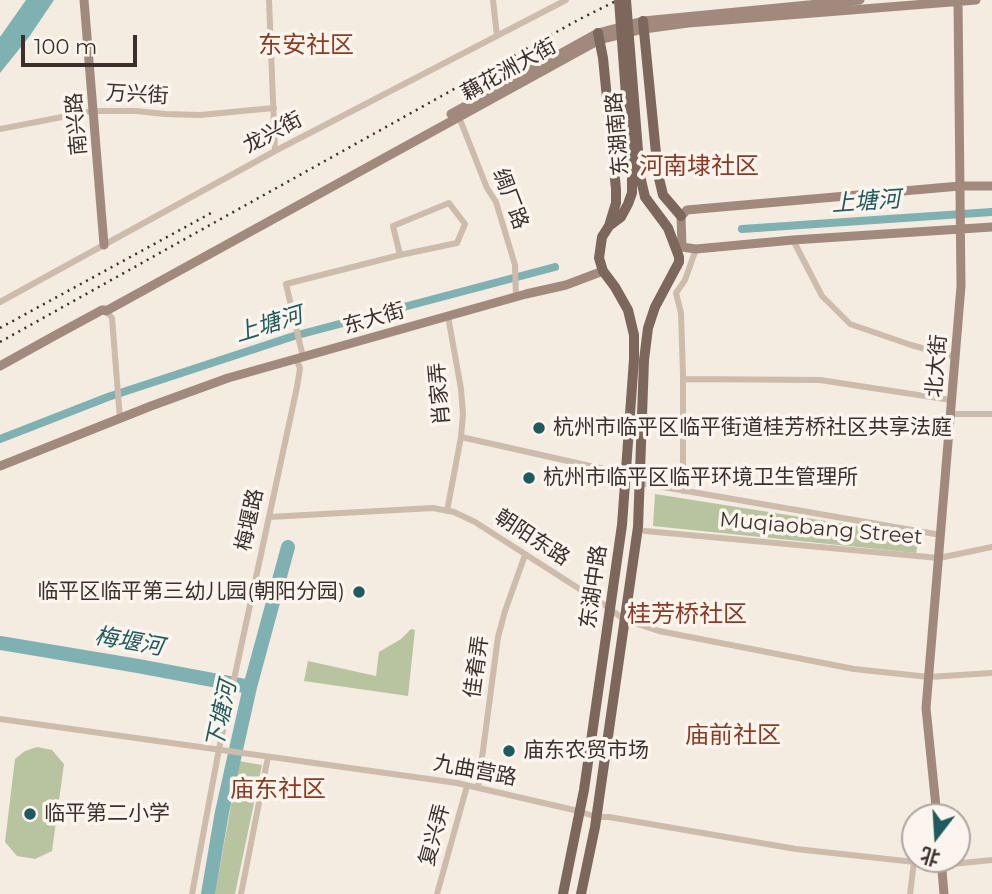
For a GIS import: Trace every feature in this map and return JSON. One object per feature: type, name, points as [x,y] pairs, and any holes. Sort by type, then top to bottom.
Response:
[{"type":"main road","name":"南兴路","points":[[84,0],[104,245]]},
{"type":"main road","name":"东湖南路","points":[[619,0],[636,176],[645,197],[679,248]]},
{"type":"main road","name":"东湖南路","points":[[609,226],[621,217],[628,204],[636,176],[626,0]]},
{"type":"main road","name":"藕花洲大街","points":[[0,366],[599,37],[644,25],[860,0]]},
{"type":"main road","name":"北大街","points":[[936,803],[926,708],[961,286],[958,0]]},
{"type":"main road","name":"藕花洲大街","points":[[644,25],[976,0]]},
{"type":"main road","points":[[644,25],[658,174],[663,195],[684,213],[960,186],[992,186]]},
{"type":"main road","name":"藕花洲大街","points":[[104,309],[459,117],[599,37]]},
{"type":"main road","points":[[599,37],[616,189],[616,203],[609,226],[602,237],[599,258],[603,271]]},
{"type":"main road","points":[[684,213],[679,248],[696,249],[992,227]]},
{"type":"main road","name":"东湖中路","points":[[581,894],[597,817],[638,527],[644,360],[648,328],[655,307],[679,262],[679,248]]},
{"type":"main road","name":"东大街","points":[[0,466],[228,378],[300,356],[566,285],[603,271]]},
{"type":"main road","name":"东湖中路","points":[[563,894],[580,811],[622,525],[626,474],[634,335],[628,310],[603,271]]},
{"type":"main road","points":[[942,873],[944,894]]},
{"type":"street","points":[[270,0],[275,151]]},
{"type":"street","points":[[493,0],[496,36]]},
{"type":"street","name":"龙兴街","points":[[0,302],[275,151],[566,0]]},
{"type":"street","name":"万兴街","points":[[0,129],[93,111],[200,116],[274,108]]},
{"type":"street","name":"绸厂路","points":[[459,117],[487,188],[496,202],[515,265],[516,297]]},
{"type":"street","points":[[449,202],[465,224],[457,243],[400,255],[393,226],[449,202]]},
{"type":"street","points":[[793,240],[822,296],[850,324],[955,357]]},
{"type":"street","points":[[683,491],[681,313],[676,293],[685,281],[696,249]]},
{"type":"street","name":"梅堰路","points":[[192,894],[219,750],[300,368],[294,318],[286,284],[400,255]]},
{"type":"street","points":[[104,309],[113,318],[120,419]]},
{"type":"street","name":"肖家弄","points":[[447,511],[463,414],[448,316]]},
{"type":"street","points":[[683,379],[820,380],[951,400]]},
{"type":"street","points":[[950,414],[992,414]]},
{"type":"street","points":[[461,437],[626,474]]},
{"type":"street","points":[[640,483],[941,535]]},
{"type":"street","name":"朝阳东路","points":[[269,517],[411,508],[454,512],[475,522],[625,620],[659,631],[854,669],[929,677],[992,673]]},
{"type":"street","name":"Muqiaobang Street","points":[[645,531],[939,558],[992,547]]},
{"type":"street","name":"佳肴弄","points":[[478,788],[498,637],[526,555]]},
{"type":"street","name":"九曲营路","points":[[0,719],[467,786],[597,817],[796,849],[901,861]]},
{"type":"street","points":[[243,894],[266,756]]},
{"type":"street","name":"复兴弄","points":[[437,894],[467,786]]},
{"type":"street","name":"九曲营路","points":[[971,861],[992,860]]},
{"type":"street","points":[[910,894],[913,873]]},
{"type":"green space","points":[[655,494],[920,536],[916,553],[653,526]]},
{"type":"green space","points":[[411,629],[415,630],[408,696],[304,681],[308,661],[376,676],[379,652],[401,639]]},
{"type":"green space","points":[[37,747],[52,750],[64,764],[52,851],[35,859],[17,856],[5,842],[15,759],[25,751]]},
{"type":"green space","points":[[239,761],[262,765],[235,894],[215,894]]},
{"type":"water","points":[[26,0],[54,0],[0,73],[0,37]]},
{"type":"waterway","name":"上塘河","points":[[742,229],[992,212]]},
{"type":"waterway","name":"上塘河","points":[[0,439],[108,397],[294,336],[555,267]]},
{"type":"waterway","name":"下塘河","points":[[208,894],[222,812],[250,687],[288,547]]},
{"type":"waterway","name":"梅堰河","points":[[0,643],[250,687]]},
{"type":"railway","points":[[0,342],[618,0]]},
{"type":"railway","points":[[0,328],[213,212]]},
{"type":"place","name":"杭州市临平区临平街道桂芳桥社区共享法庭","points":[[539,428]]},
{"type":"place","name":"杭州市临平区临平环境卫生管理所","points":[[529,478]]},
{"type":"place","name":"临平区临平第三幼儿园(朝阳分园)","points":[[359,592]]},
{"type":"place","name":"庙东农贸市场","points":[[509,751]]},
{"type":"place","name":"临平第二小学","points":[[30,814]]},
{"type":"district","name":"东安社区","points":[[306,46]]},
{"type":"district","name":"河南埭社区","points":[[699,167]]},
{"type":"district","name":"桂芳桥社区","points":[[687,615]]},
{"type":"district","name":"庙前社区","points":[[733,736]]},
{"type":"district","name":"庙东社区","points":[[278,790]]}]
